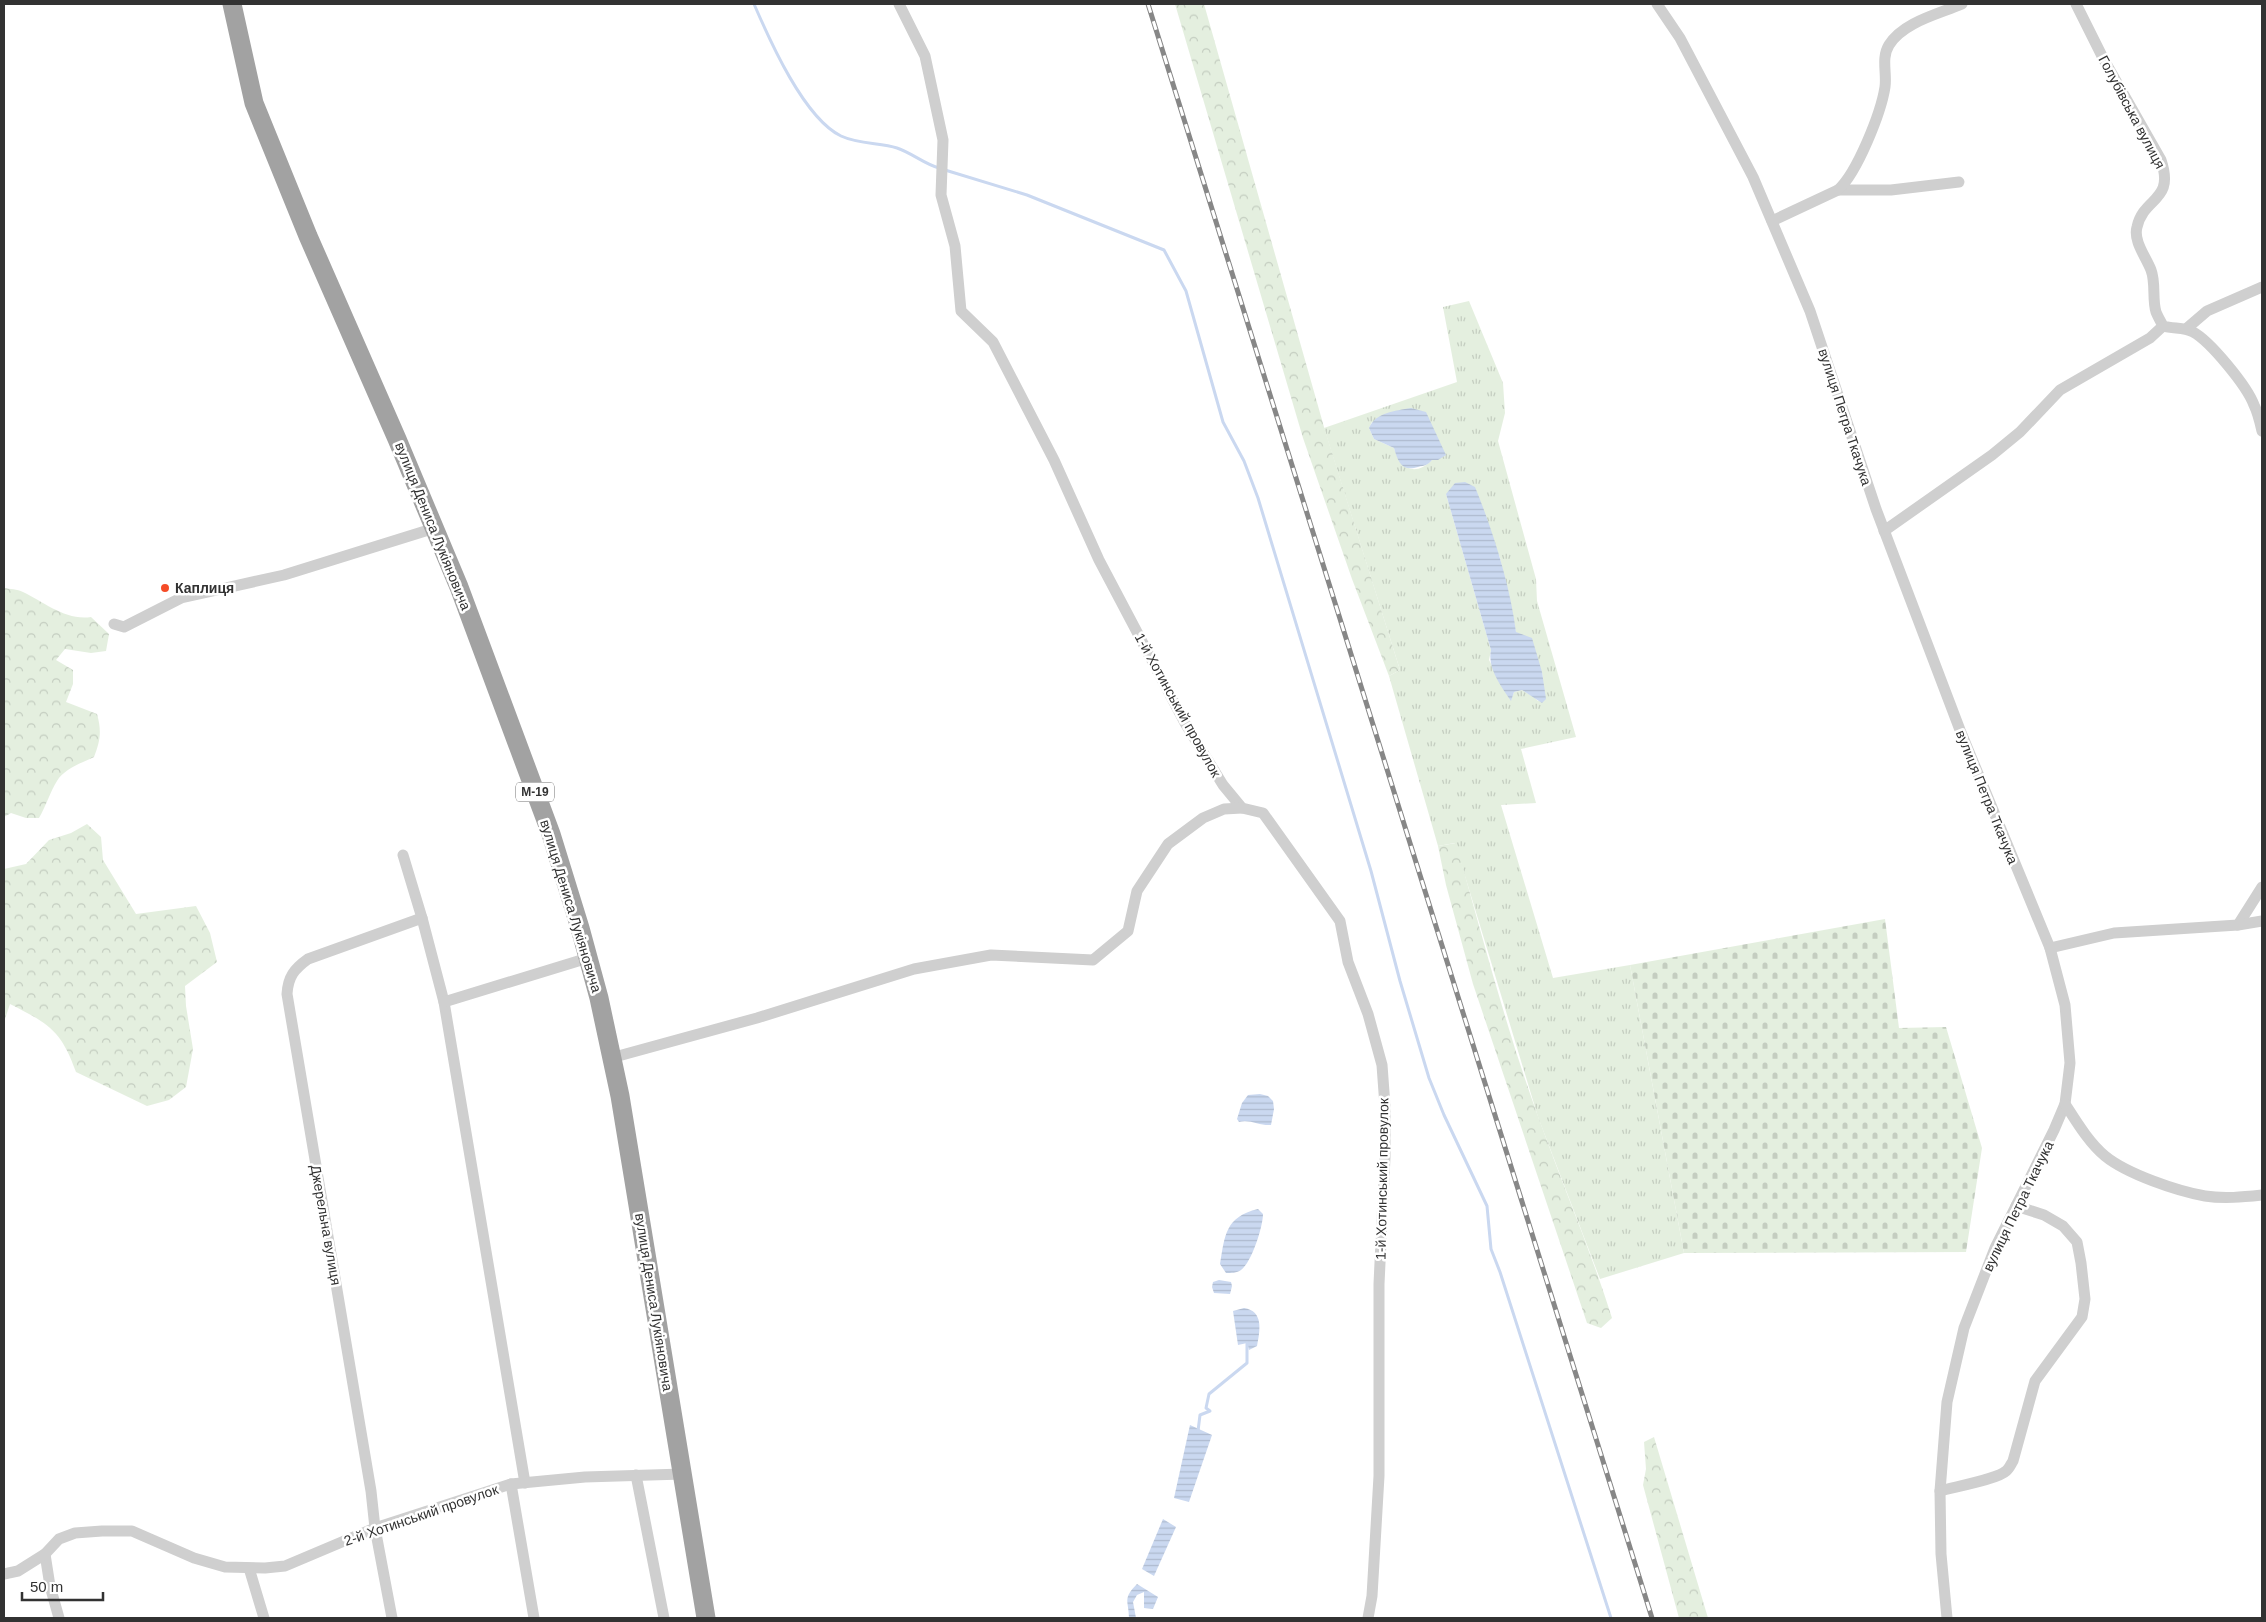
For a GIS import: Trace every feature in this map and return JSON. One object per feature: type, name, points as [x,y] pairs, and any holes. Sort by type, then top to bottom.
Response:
[{"type":"highway","name":"вулиця Дениса Лукіяновича","points":[[232,4],[243,60],[257,111],[308,236],[435,528],[550,834],[588,958],[599,998],[620,1096],[706,1618]]},
{"type":"street","name":"1-й Хотинський провулок","points":[[899,4],[925,56],[943,140],[941,195],[955,246],[961,311],[994,342],[1054,460],[1099,560],[1185,722],[1223,785],[1242,808],[1263,814],[1340,921],[1348,962],[1368,1014],[1382,1065],[1386,1158],[1380,1284],[1380,1476],[1372,1596],[1368,1618]]},
{"type":"street","name":"вулиця Петра Ткачука","points":[[1657,4],[1685,47],[1753,177],[1810,311],[1884,531],[1960,730],[2050,948],[2065,1005],[2070,1063],[2065,1104],[1995,1248],[1964,1328],[1947,1402],[1940,1491],[1941,1554],[1947,1618]]},
{"type":"street","points":[[1772,221],[1838,190],[1847,182],[1875,122],[1885,86],[1885,60],[1889,46],[1900,34],[1915,24],[1962,4]]},
{"type":"street","name":"Голубівська вулиця","points":[[2076,4],[2104,60],[2161,160],[2165,171],[2163,189],[2158,198],[2141,214],[2136,229],[2139,244],[2152,272],[2156,312],[2163,326]]},
{"type":"street","points":[[1838,190],[1891,190],[1959,182]]},
{"type":"street","points":[[2186,329],[2207,311],[2262,287]]},
{"type":"street","points":[[1884,531],[1992,455],[2020,432],[2060,390],[2150,338],[2163,326],[2174,330],[2186,329],[2194,332],[2208,344],[2243,386],[2254,404],[2262,431]]},
{"type":"street","points":[[114,624],[124,627],[180,598],[284,575],[435,528]]},
{"type":"street","points":[[611,1058],[757,1018],[914,969],[991,955],[1093,960],[1128,931],[1136,890],[1168,844],[1203,818],[1224,809],[1242,808]]},
{"type":"street","points":[[403,854],[444,1002],[525,1483]]},
{"type":"street","points":[[2238,925],[2262,887]]},
{"type":"street","name":"Джерельна вулиця","points":[[392,1618],[374,1528],[370,1491],[287,994],[288,979],[297,967],[308,959],[422,918]]},
{"type":"street","points":[[2050,948],[2114,933],[2238,925],[2262,921]]},
{"type":"street","points":[[444,1002],[588,958]]},
{"type":"street","points":[[2065,1104],[2104,1156],[2136,1174],[2167,1186],[2204,1196],[2233,1198],[2262,1195]]},
{"type":"street","points":[[1940,1491],[1993,1478],[2006,1472],[2013,1461],[2035,1380],[2082,1317],[2085,1299],[2077,1242],[2064,1226],[2044,1215],[2016,1206]]},
{"type":"street","name":"2-й Хотинський провулок","points":[[4,1574],[18,1570],[45,1554],[59,1538],[75,1533],[132,1531],[194,1558],[225,1567],[285,1566],[374,1528],[512,1484],[636,1475],[683,1474]]},
{"type":"street","points":[[636,1475],[664,1618]]},
{"type":"street","points":[[512,1484],[534,1618]]},
{"type":"street","points":[[45,1554],[50,1586],[60,1618]]},
{"type":"street","points":[[249,1568],[264,1618]]},
{"type":"green space","points":[[1175,4],[1204,4],[1324,427],[1400,670],[1389,676],[1352,579],[1303,438]]},
{"type":"green space","points":[[1469,301],[1503,383],[1505,413],[1498,441],[1536,579],[1537,601],[1576,737],[1521,749],[1536,803],[1501,805],[1553,978],[1630,965],[1684,1253],[1600,1279],[1538,1117],[1455,843],[1438,846],[1389,676],[1400,670],[1324,428],[1457,382],[1443,307]],"holes":[[[1372,422],[1438,460],[1432,460],[1420,468],[1414,469],[1404,466],[1394,448],[1374,439],[1369,428]],[[1446,494],[1490,532],[1500,558],[1516,632],[1542,672],[1545,699],[1538,701],[1522,690],[1514,692],[1511,700],[1489,660],[1491,650]]]},
{"type":"green space","points":[[4,588],[21,591],[56,610],[73,616],[91,617],[109,634],[106,651],[91,653],[65,649],[56,660],[73,670],[73,684],[66,702],[97,714],[100,736],[94,757],[73,767],[60,777],[39,818],[26,818],[11,813],[4,817]]},
{"type":"green space","points":[[87,824],[101,837],[103,860],[136,914],[196,906],[210,933],[217,962],[185,986],[186,1006],[193,1049],[186,1087],[169,1100],[147,1106],[76,1072],[59,1037],[35,1017],[10,1004],[4,1022],[4,869],[26,864],[49,840],[71,833]]},
{"type":"green space","points":[[1456,843],[1495,982],[1527,1085],[1612,1318],[1601,1328],[1587,1323],[1473,984],[1446,885],[1438,846]]},
{"type":"green space","points":[[1885,919],[1899,1028],[1946,1027],[1982,1148],[1966,1252],[1684,1253],[1630,965]]},
{"type":"green space","points":[[1654,1437],[1708,1618],[1679,1618],[1643,1485],[1646,1469],[1644,1442]]},
{"type":"water","points":[[1411,408],[1426,412],[1446,455],[1438,460],[1432,460],[1426,465],[1408,468],[1404,467],[1399,461],[1394,448],[1374,439],[1369,428],[1381,415]]},
{"type":"water","points":[[1465,482],[1475,487],[1488,522],[1505,577],[1516,632],[1532,638],[1542,672],[1546,699],[1542,703],[1522,690],[1514,692],[1511,701],[1493,670],[1490,657],[1491,650],[1446,494],[1455,483]]},
{"type":"water","points":[[1260,1094],[1268,1096],[1273,1101],[1274,1109],[1271,1125],[1247,1121],[1239,1122],[1237,1119],[1242,1103],[1248,1095]]},
{"type":"water","points":[[1258,1209],[1263,1214],[1263,1220],[1249,1260],[1239,1271],[1226,1273],[1220,1264],[1223,1244],[1228,1229],[1239,1217],[1247,1212]]},
{"type":"water","points":[[1219,1280],[1231,1282],[1230,1294],[1214,1293],[1213,1282]]},
{"type":"water","points":[[1244,1308],[1255,1313],[1259,1322],[1257,1346],[1249,1350],[1247,1343],[1238,1345],[1233,1311]]},
{"type":"water","points":[[1190,1425],[1212,1435],[1189,1502],[1174,1498]]},
{"type":"water","points":[[1163,1519],[1176,1527],[1154,1576],[1142,1569]]},
{"type":"water","points":[[1137,1584],[1158,1597],[1153,1609],[1144,1608],[1144,1592],[1137,1595],[1133,1602],[1136,1618],[1129,1618],[1127,1600],[1129,1593]]},
{"type":"waterway","points":[[754,4],[769,38],[801,96],[827,127],[848,139],[897,148],[939,168]]},
{"type":"waterway","points":[[945,170],[1027,195],[1164,250],[1186,291],[1223,422],[1244,461],[1258,498],[1371,871],[1400,981],[1429,1078],[1444,1115],[1487,1206],[1491,1249],[1611,1618]]},
{"type":"waterway","points":[[1198,1431],[1200,1415],[1210,1411],[1206,1408],[1209,1394],[1247,1363],[1247,1343]]},
{"type":"railway","points":[[1148,4],[1652,1618]]},
{"type":"place","name":"Каплиця","points":[[165,588]]}]
